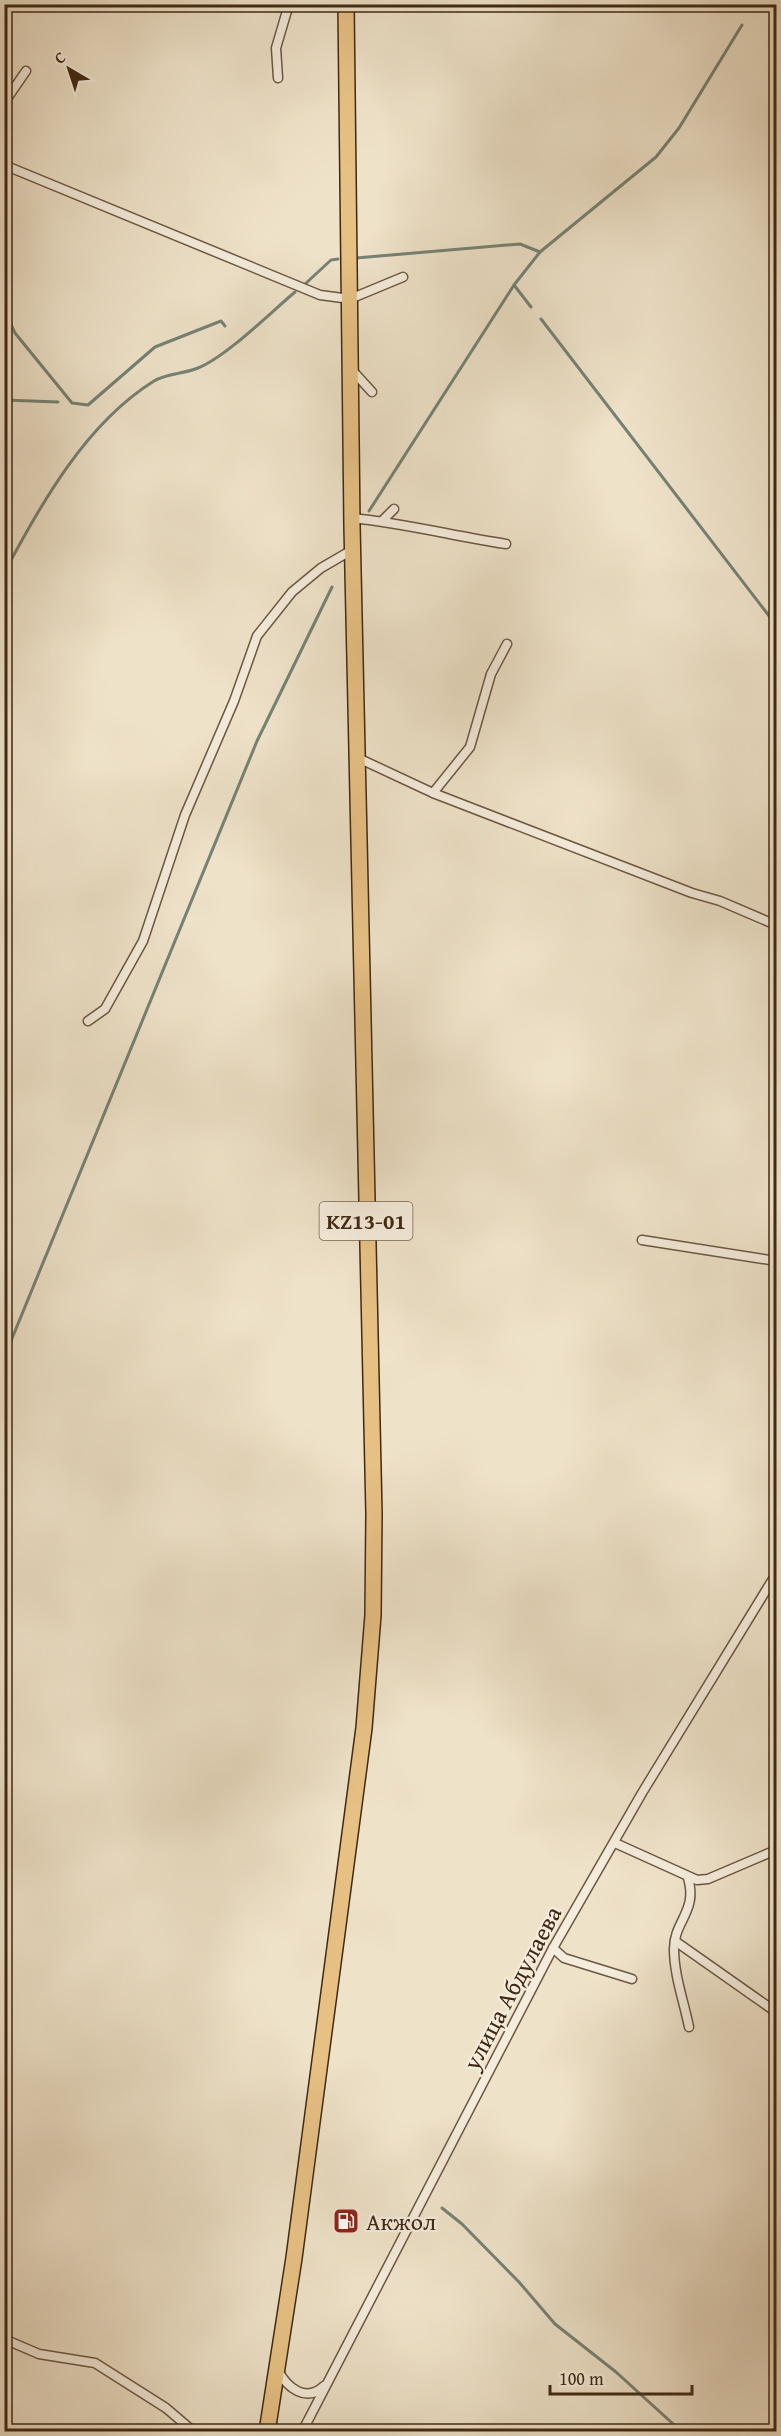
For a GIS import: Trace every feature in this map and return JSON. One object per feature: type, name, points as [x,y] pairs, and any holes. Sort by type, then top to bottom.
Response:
[{"type":"highway","name":"KZ13-01","points":[[267,2432],[278,2370],[357,1783],[373,1615],[374,1514],[352,550],[346,4]]},
{"type":"street","points":[[278,78],[276,48],[289,4]]},
{"type":"street","points":[[4,103],[26,71]]},
{"type":"street","points":[[4,165],[310,292],[350,299],[403,277]]},
{"type":"street","points":[[351,369],[372,392]]},
{"type":"street","points":[[383,520],[394,509]]},
{"type":"street","points":[[352,518],[383,520],[424,531],[506,544]]},
{"type":"street","points":[[88,1021],[105,1009],[143,941],[185,815],[234,701],[257,636],[292,592],[321,568],[352,550]]},
{"type":"street","points":[[433,793],[470,747],[491,674],[507,644]]},
{"type":"street","points":[[358,758],[433,793],[692,893],[720,901],[777,925]]},
{"type":"street","points":[[642,1240],[777,1261]]},
{"type":"street","name":"улица Абдулаева","points":[[302,2432],[553,1948],[777,1574]]},
{"type":"street","points":[[615,1843],[688,1878],[708,1879],[777,1850]]},
{"type":"street","points":[[688,1878],[692,1890],[690,1908],[675,1941],[676,1965],[690,2027]]},
{"type":"street","points":[[675,1941],[777,2012]]},
{"type":"street","points":[[553,1948],[564,1958],[632,1979]]},
{"type":"street","points":[[4,2339],[39,2354],[95,2362],[166,2408],[194,2432]]},
{"type":"street","points":[[278,2370],[287,2386],[299,2392],[312,2393],[326,2384]]},
{"type":"waterway","points":[[369,511],[514,285],[540,252],[656,157],[679,128],[742,25]]},
{"type":"waterway","points":[[356,258],[520,244],[540,252]]},
{"type":"waterway","points":[[304,285],[331,260],[338,259]]},
{"type":"waterway","points":[[514,285],[531,307]]},
{"type":"waterway","points":[[4,573],[67,467],[107,419],[154,381],[164,376],[198,368],[222,354],[295,292]]},
{"type":"waterway","points":[[4,309],[15,333],[72,403],[88,405],[155,347],[221,321],[225,326]]},
{"type":"waterway","points":[[541,319],[776,625]]},
{"type":"waterway","points":[[4,400],[58,402]]},
{"type":"waterway","points":[[4,1358],[257,741],[332,587]]},
{"type":"waterway","points":[[442,2208],[462,2224],[519,2282],[555,2324],[616,2372],[682,2432]]},
{"type":"place","name":"Акжол","points":[[346,2221]]}]
